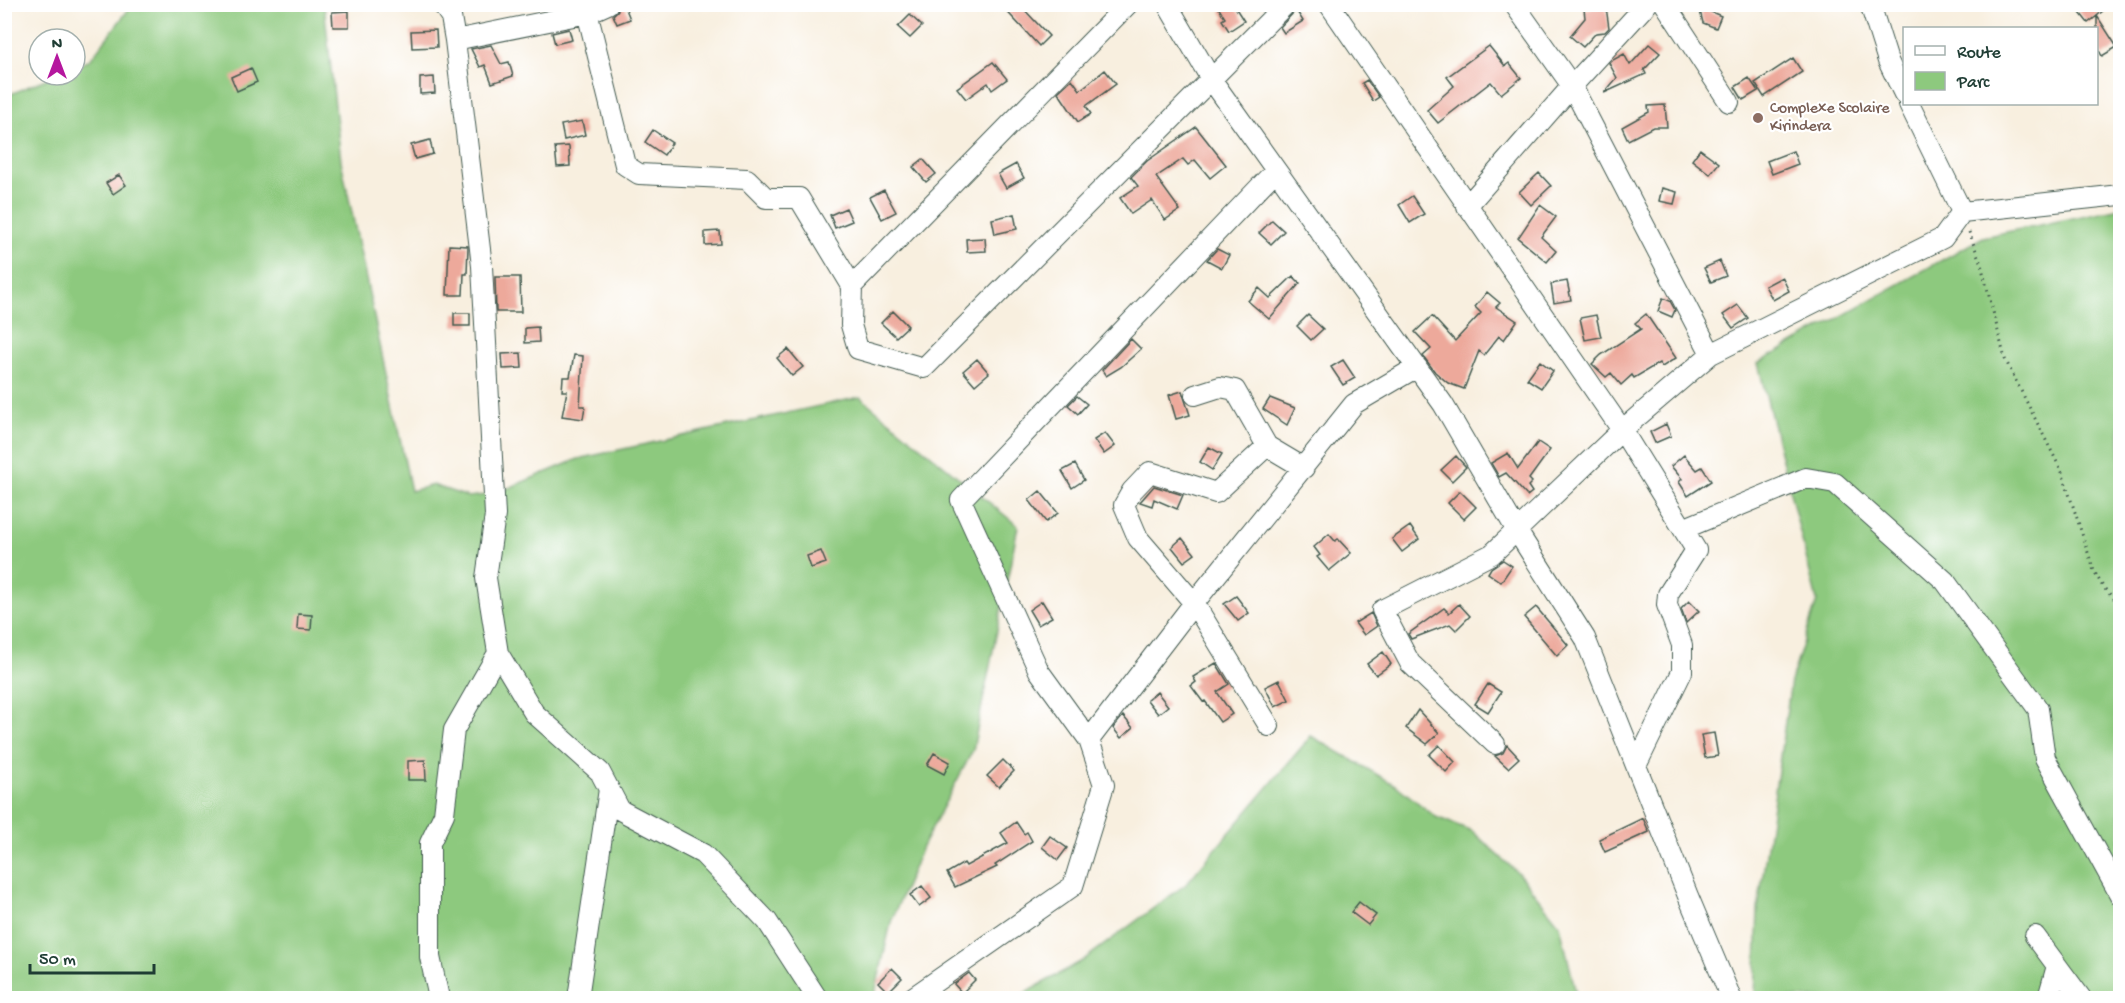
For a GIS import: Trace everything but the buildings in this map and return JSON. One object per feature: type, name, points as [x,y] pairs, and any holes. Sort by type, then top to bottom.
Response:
[{"type":"street","points":[[442,4],[452,17],[482,266],[495,515],[486,578],[498,653],[534,713],[600,772],[620,810],[704,854],[767,921],[817,999]]},
{"type":"street","points":[[455,40],[608,4]]},
{"type":"street","points":[[852,286],[1128,4]]},
{"type":"street","points":[[1167,4],[1211,79],[1443,405],[1517,531],[1585,638],[1731,999]]},
{"type":"street","points":[[586,9],[625,165],[639,174],[747,179],[766,198],[799,198],[852,286],[851,325],[858,349],[924,368],[1286,4]]},
{"type":"street","points":[[1329,4],[1622,430],[1696,550],[1668,594],[1667,604],[1682,645],[1682,672],[1636,766]]},
{"type":"street","points":[[1514,4],[1572,86],[1711,354]]},
{"type":"street","points":[[1467,206],[1647,4]]},
{"type":"street","points":[[1665,4],[1729,102]]},
{"type":"street","points":[[1870,4],[1888,62],[1903,90]]},
{"type":"street","points":[[1909,105],[1962,212]]},
{"type":"street","points":[[912,999],[1073,885],[1104,785],[1089,740],[1039,671],[961,500],[1276,170]]},
{"type":"street","points":[[1495,744],[1410,663],[1382,610],[1492,554],[1622,430],[1711,354],[1943,238],[1962,212],[2121,195]]},
{"type":"street","points":[[1089,740],[1194,603],[1354,404],[1417,367]]},
{"type":"street","points":[[1195,395],[1220,387],[1235,390],[1267,446],[1304,468]]},
{"type":"street","points":[[1267,446],[1215,493],[1150,472],[1132,491],[1124,505],[1138,538],[1194,603],[1269,726]]},
{"type":"street","points":[[1683,529],[1806,478],[1835,483],[1944,581],[2038,710],[2045,758],[2121,896]]},
{"type":"street","points":[[439,999],[430,957],[430,843],[444,814],[454,730],[498,653]]},
{"type":"street","points":[[578,999],[609,789]]},
{"type":"street","points":[[2035,936],[2081,999]]},
{"type":"street","points":[[2048,999],[2057,966]]},
{"type":"path","points":[[1962,212],[1981,264],[2005,359],[2062,472],[2094,571],[2103,587],[2121,605]]},
{"type":"green space","points":[[132,5],[324,5],[341,161],[411,491],[433,485],[468,497],[494,494],[578,459],[860,397],[1018,526],[973,750],[922,847],[891,922],[874,998],[5,998],[4,97],[27,87],[87,87],[87,61]]},
{"type":"green space","points":[[2120,208],[2120,998],[1755,998],[1758,909],[1791,681],[1817,601],[1758,363],[1983,237]]},
{"type":"green space","points":[[1311,736],[1397,786],[1436,817],[1472,831],[1519,874],[1560,925],[1577,998],[1016,998],[1082,961],[1186,884]]},
{"type":"place","name":"Complexe Scolaire Kirindera","points":[[1758,118]]}]
